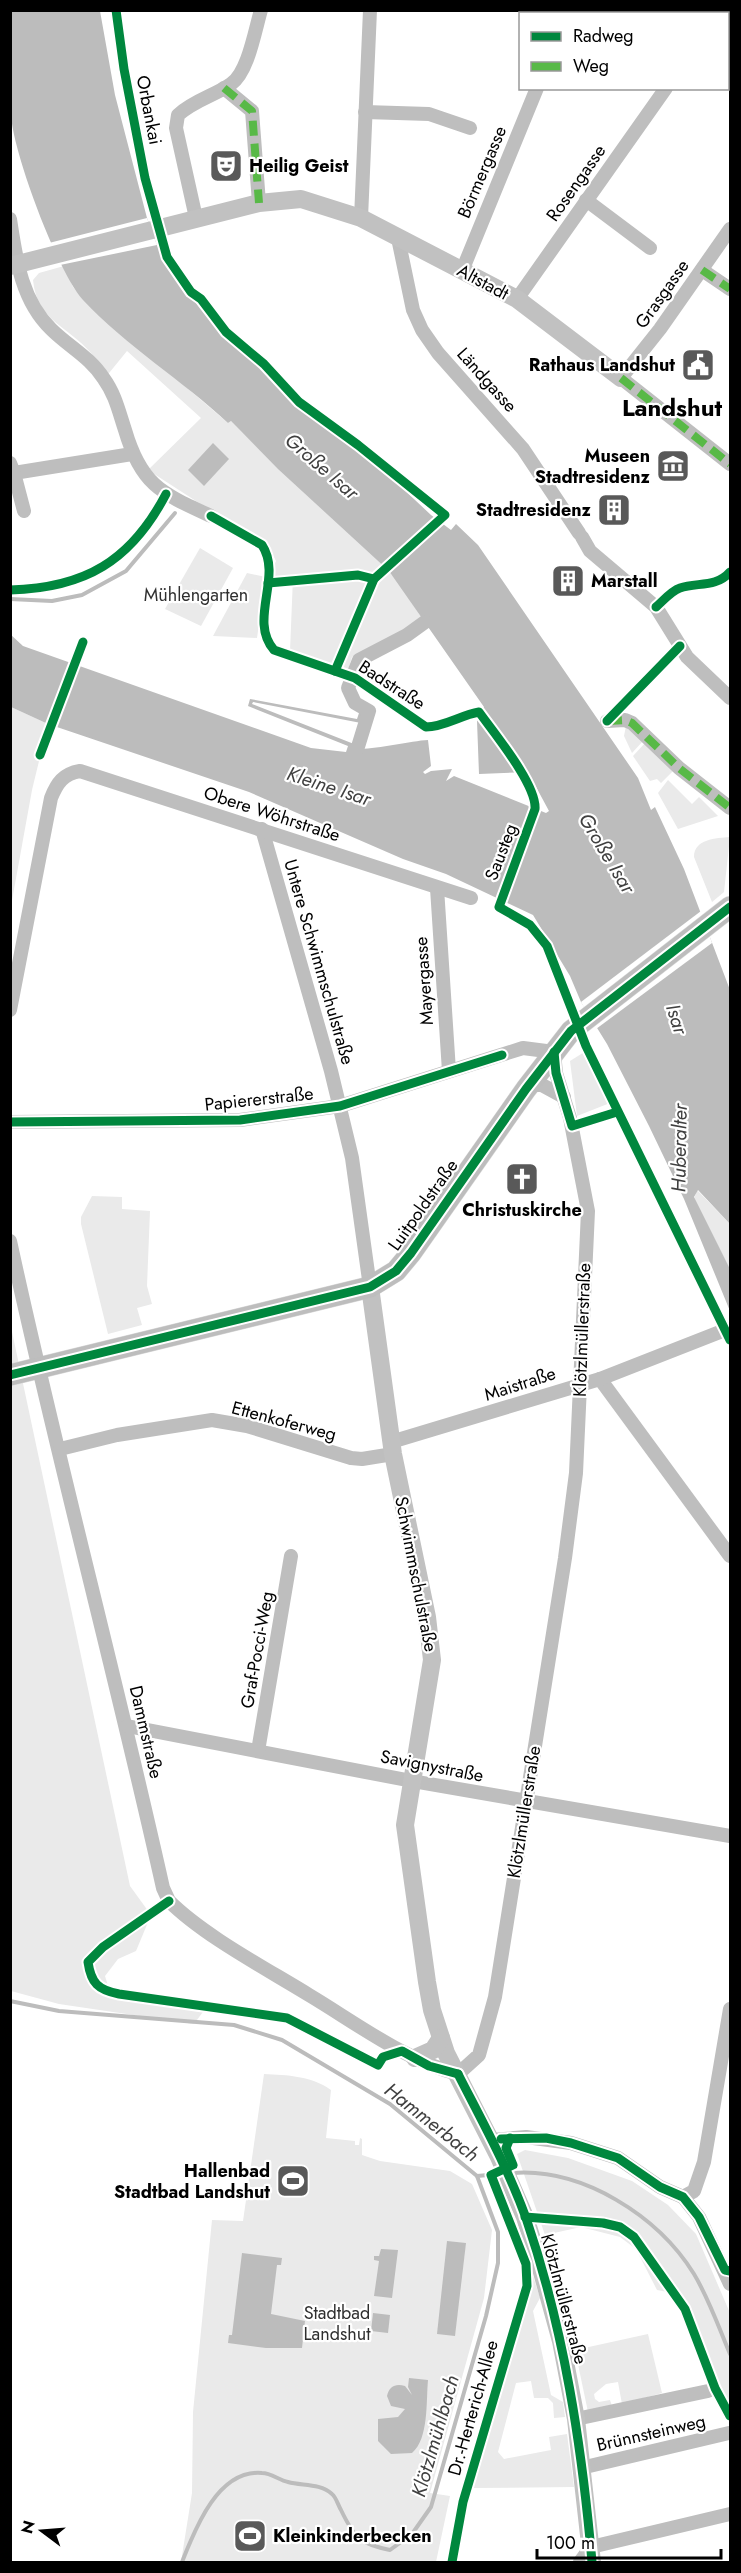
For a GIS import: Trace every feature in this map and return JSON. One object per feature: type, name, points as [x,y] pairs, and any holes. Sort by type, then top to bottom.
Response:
[{"type":"main road","name":"Luitpoldstraße","points":[[10,1375],[40,1370],[370,1287],[403,1264],[529,1085],[554,1052],[589,1015],[730,907]]},
{"type":"street","points":[[196,218],[176,128],[178,115],[196,101],[233,83],[240,72],[261,10]]},
{"type":"street","points":[[361,218],[370,10]]},
{"type":"street","points":[[224,88],[252,111],[259,203]]},
{"type":"street","name":"Börmergasse","points":[[462,271],[536,90]]},
{"type":"street","name":"Rosengasse","points":[[517,299],[665,90]]},
{"type":"street","points":[[365,111],[429,114],[470,128]]},
{"type":"street","name":"Altstadt","points":[[14,265],[259,203],[273,200],[301,200],[361,218],[517,299],[729,459]]},
{"type":"street","points":[[585,200],[650,248]]},
{"type":"street","points":[[10,219],[14,265],[33,307],[52,330],[91,361],[106,381],[119,410],[132,454],[139,468],[166,494],[211,516]]},
{"type":"street","name":"Grasgasse","points":[[621,378],[660,329],[730,229]]},
{"type":"street","name":"Ländgasse","points":[[398,238],[413,310],[426,336],[523,449],[590,551],[656,607],[687,657],[730,698]]},
{"type":"street","points":[[702,270],[730,288]]},
{"type":"street","points":[[24,511],[12,468],[69,466],[132,454]]},
{"type":"street","points":[[607,721],[625,720],[632,723],[685,773],[730,808]]},
{"type":"street","name":"Obere Wöhrstraße","points":[[10,1010],[51,798],[62,779],[70,773],[80,771],[471,898]]},
{"type":"street","name":"Untere Schwimmschulstraße","points":[[262,829],[340,1106]]},
{"type":"street","name":"Mayergasse","points":[[437,888],[448,1071]]},
{"type":"street","name":"Papiererstraße","points":[[10,1122],[240,1120],[340,1106],[523,1048],[554,1052]]},
{"type":"street","name":"Klötzlmüllerstraße","points":[[554,1052],[556,1073],[570,1118],[588,1211],[576,1473],[565,1558],[495,1997],[479,2055],[458,2074],[495,2148],[525,2217],[561,2340],[576,2419],[592,2555]]},
{"type":"street","points":[[529,1085],[542,1085],[564,1097]]},
{"type":"street","name":"Schwimmschulstraße","points":[[340,1106],[352,1158],[392,1448],[427,1617],[432,1660],[405,1816],[405,1838],[427,1982],[441,2038],[458,2074]]},
{"type":"street","name":"Dammstraße","points":[[10,1241],[127,1726],[163,1888],[169,1901],[246,1956],[415,2058],[429,2066],[458,2074]]},
{"type":"street","name":"Maistraße","points":[[392,1448],[581,1383],[600,1379],[725,1330]]},
{"type":"street","points":[[600,1379],[730,1556]]},
{"type":"street","name":"Ettenkoferweg","points":[[60,1449],[117,1435],[212,1420],[247,1426],[362,1460],[392,1448]]},
{"type":"street","name":"Graf-Pocci-Weg","points":[[258,1750],[291,1556]]},
{"type":"street","name":"Savignystraße","points":[[127,1726],[527,1802],[730,1836]]},
{"type":"street","points":[[683,2197],[694,2191],[704,2162],[730,2009]]},
{"type":"street","points":[[415,2058],[433,2050],[441,2038]]},
{"type":"street","points":[[495,2148],[526,2137],[579,2145],[618,2158],[660,2187],[683,2197],[699,2217],[730,2284]]},
{"type":"street","points":[[576,2419],[708,2391]]},
{"type":"street","name":"Brünnsteinweg","points":[[581,2468],[729,2433]]},
{"type":"street","points":[[580,2562],[592,2555],[730,2514]]},
{"type":"green space","points":[[64,266],[73,287],[83,299],[228,423],[231,421],[269,459],[369,550],[388,570],[423,620],[397,638],[352,657],[348,670],[290,651],[293,577],[270,576],[276,561],[270,549],[148,470],[201,418],[127,351],[105,378],[91,353],[47,314],[36,294],[33,280],[39,273]]},
{"type":"green space","name":"Mühlengarten","points":[[200,548],[233,568],[201,626],[165,609]]},
{"type":"green space","points":[[247,573],[266,577],[257,638],[213,636]]},
{"type":"green space","points":[[11,707],[48,724],[32,790],[11,906]]},
{"type":"green space","points":[[626,726],[644,740],[632,753],[624,736]]},
{"type":"green space","points":[[646,742],[674,770],[661,783],[657,779],[650,781],[633,756]]},
{"type":"green space","points":[[668,780],[692,804],[699,797],[718,816],[678,829],[658,793]]},
{"type":"green space","points":[[730,837],[724,892],[712,902],[694,857],[695,851],[698,846],[707,841]]},
{"type":"green space","points":[[586,1051],[610,1103],[577,1116],[570,1061]]},
{"type":"green space","points":[[697,1190],[730,1224],[730,1269],[694,1199]]},
{"type":"green space","points":[[92,1196],[122,1197],[122,1209],[150,1211],[147,1286],[152,1304],[137,1308],[142,1325],[108,1334],[81,1224],[81,1217]]},
{"type":"green space","points":[[11,1327],[130,1886],[151,1915],[136,1951],[118,1959],[105,1976],[109,1989],[208,2005],[194,2024],[59,2004],[11,1991]]},
{"type":"green space","name":"Stadtbad Landshut","points":[[264,2074],[308,2079],[331,2090],[326,2138],[355,2141],[355,2145],[359,2145],[360,2138],[362,2139],[362,2155],[380,2161],[450,2171],[472,2184],[492,2230],[484,2298],[430,2493],[450,2496],[436,2562],[181,2562],[192,2493],[193,2412],[212,2220],[243,2221]]},
{"type":"green space","points":[[525,2150],[568,2158],[632,2181],[668,2205],[696,2234],[730,2313],[730,2411],[688,2311],[678,2294],[657,2290],[636,2249],[620,2237],[581,2227],[545,2235],[517,2154]]},
{"type":"green space","points":[[533,2276],[540,2298],[533,2311],[551,2395],[563,2402],[565,2417],[554,2418],[553,2403],[548,2398],[534,2398],[531,2381],[516,2383],[498,2452],[504,2459],[551,2450],[549,2437],[567,2434],[574,2487],[472,2488]]},
{"type":"green space","points":[[648,2334],[662,2393],[622,2404],[618,2382],[606,2384],[594,2394],[595,2399],[599,2402],[610,2400],[612,2406],[588,2412],[575,2350]]},
{"type":"water","points":[[11,11],[100,11],[115,95],[147,218],[157,245],[175,277],[221,334],[262,366],[310,417],[382,469],[431,515],[451,530],[456,524],[478,545],[638,778],[651,810],[655,807],[684,869],[730,990],[730,1224],[698,1190],[694,1197],[730,1269],[730,1311],[684,1199],[649,1126],[607,1044],[581,1002],[570,976],[533,915],[446,874],[403,859],[249,792],[48,724],[11,707],[10,634],[23,646],[311,748],[346,752],[348,746],[248,706],[250,699],[357,719],[361,707],[366,708],[361,723],[253,702],[252,704],[354,744],[353,748],[367,749],[428,740],[431,766],[423,772],[425,774],[431,771],[452,769],[446,781],[454,776],[546,813],[549,811],[528,772],[479,774],[477,721],[484,707],[389,571],[278,469],[231,421],[228,423],[117,333],[83,300],[73,286],[61,265],[38,212],[14,133],[10,102]]},
{"type":"water","points":[[213,443],[229,459],[204,486],[188,470]]},
{"type":"water","points":[[447,2241],[466,2243],[455,2336],[437,2334]]},
{"type":"water","points":[[381,2249],[398,2250],[392,2298],[374,2296],[379,2261],[374,2260],[374,2256],[379,2256]]},
{"type":"water","points":[[242,2253],[282,2258],[281,2265],[277,2265],[271,2314],[305,2321],[302,2348],[266,2348],[228,2343],[229,2335],[232,2335]]},
{"type":"water","points":[[373,2313],[390,2315],[388,2333],[371,2331]]},
{"type":"water","points":[[409,2378],[428,2380],[424,2429],[412,2453],[391,2454],[378,2441],[378,2419],[398,2417],[405,2409],[391,2406],[387,2396],[393,2386],[399,2385],[405,2386],[412,2395],[408,2387]]},
{"type":"water","name":"Kleinkinderbecken","points":[[244,2523],[243,2532],[254,2528],[260,2531],[262,2538],[260,2546],[252,2549],[238,2544],[237,2538]]},
{"type":"pier","points":[[147,218],[157,245],[60,265],[49,243]]},
{"type":"pier","points":[[701,911],[712,943],[596,1029],[581,1002]]},
{"type":"waterway","points":[[10,599],[52,601],[82,595],[126,571],[175,513]]},
{"type":"waterway","points":[[357,750],[369,711],[355,703],[348,688],[359,660],[407,635],[425,622]]},
{"type":"waterway","name":"Hammerbach","points":[[10,2001],[59,2011],[234,2025],[282,2040],[390,2104],[477,2176],[499,2174]]},
{"type":"waterway","name":"Hammerbach","points":[[513,2173],[539,2174],[592,2187],[639,2215],[679,2253],[694,2274],[730,2354]]},
{"type":"waterway","name":"Klötzlmühlbach","points":[[182,2562],[201,2518],[210,2504],[221,2491],[246,2474],[265,2473],[288,2482],[327,2490],[335,2497],[354,2533],[371,2545],[390,2550],[412,2534],[431,2507],[486,2316],[498,2263],[498,2232],[477,2176]]},
{"type":"marked path","points":[[224,88],[252,111],[259,203]]},
{"type":"marked path","points":[[702,270],[730,289]]},
{"type":"marked path","points":[[621,378],[730,464]]},
{"type":"marked path","points":[[607,721],[625,720],[632,723],[679,768],[730,808]]},
{"type":"cycle path","name":"Orbankai","points":[[116,10],[124,69],[145,178],[167,257],[191,292],[201,299],[226,332],[264,364],[299,402],[358,445],[445,515],[374,579],[335,671]]},
{"type":"cycle path","points":[[10,590],[61,584],[103,566],[137,537],[166,494]]},
{"type":"cycle path","name":"Badstraße","points":[[211,516],[262,545],[269,571],[264,625],[267,638],[274,650],[355,678],[426,727],[479,712],[522,773],[534,799],[535,809],[499,907],[530,925],[547,946],[586,1046],[730,1340]]},
{"type":"cycle path","points":[[656,607],[677,589],[713,583],[730,572]]},
{"type":"cycle path","points":[[268,583],[358,575],[374,579]]},
{"type":"cycle path","points":[[40,755],[83,642]]},
{"type":"cycle path","points":[[607,721],[680,646]]},
{"type":"cycle path","points":[[10,1375],[370,1287],[396,1271],[526,1089],[571,1031],[730,907]]},
{"type":"cycle path","points":[[554,1052],[556,1073],[572,1126],[617,1112]]},
{"type":"cycle path","points":[[10,1122],[240,1120],[340,1106],[502,1055]]},
{"type":"cycle path","points":[[169,1901],[103,1947],[88,1962],[91,1975],[101,1988],[119,1994],[287,2018],[378,2065],[383,2057],[402,2051],[429,2066],[458,2074]]},
{"type":"cycle path","points":[[458,2074],[511,2181],[526,2218],[551,2302],[577,2431],[592,2562]]},
{"type":"cycle path","name":"Dr.-Herterich-Allee","points":[[452,2562],[463,2502],[527,2286],[526,2264],[491,2175],[513,2165],[506,2148],[510,2138]]},
{"type":"cycle path","points":[[501,2139],[546,2138],[571,2143],[618,2158],[660,2187],[683,2197],[699,2217],[725,2270],[730,2271]]},
{"type":"cycle path","points":[[525,2217],[603,2223],[620,2227],[634,2237],[685,2309],[715,2388],[730,2416]]},
{"type":"place","name":"Heilig Geist","points":[[226,166]]},
{"type":"place","name":"Rathaus Landshut","points":[[698,365]]},
{"type":"place","name":"Museen Stadtresidenz","points":[[673,466]]},
{"type":"place","name":"Stadtresidenz","points":[[614,510]]},
{"type":"place","name":"Marstall","points":[[568,581]]},
{"type":"place","name":"Christuskirche","points":[[522,1179]]},
{"type":"place","name":"Hallenbad Stadtbad Landshut","points":[[293,2181]]},
{"type":"place","name":"Kleinkinderbecken","points":[[250,2536]]},
{"type":"district","name":"Landshut","points":[[672,408]]},
{"type":"water label","name":"Große Isar","points":[[322,466]]},
{"type":"water label","name":"Kleine Isar","points":[[329,786]]},
{"type":"water label","name":"Große Isar","points":[[607,853]]},
{"type":"water label","name":"Isar","points":[[677,1019]]},
{"type":"water label","name":"Huberalter","points":[[679,1148]]}]
